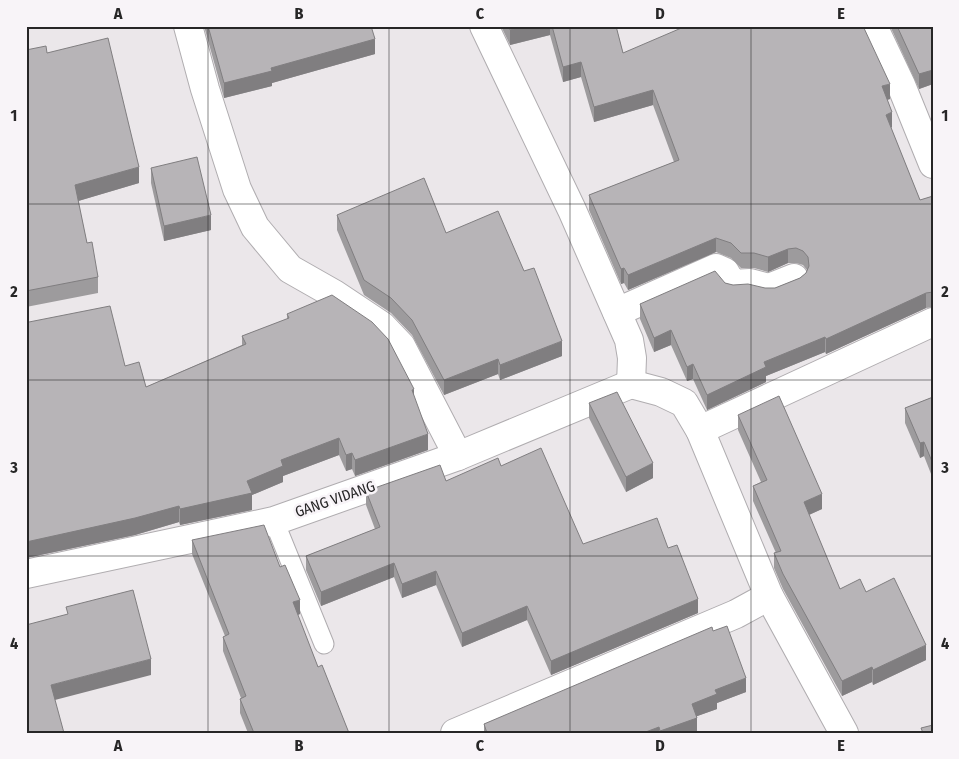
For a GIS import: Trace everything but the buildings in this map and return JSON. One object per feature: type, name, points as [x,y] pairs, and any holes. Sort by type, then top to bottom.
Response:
[{"type":"street","points":[[188,26],[205,89],[238,189],[255,227],[290,269],[334,294],[382,326],[401,346],[458,456]]},
{"type":"street","points":[[484,26],[572,210],[629,340],[632,358],[631,384],[661,392],[684,403],[700,430],[754,605],[844,733]]},
{"type":"street","points":[[873,26],[901,86],[933,164]]},
{"type":"street","points":[[617,312],[716,268],[725,272],[732,284],[750,283],[769,288],[794,278]]},
{"type":"street","points":[[700,430],[933,322]]},
{"type":"street","name":"GANG VIDANG","points":[[26,574],[274,520],[458,456],[631,384]]},
{"type":"street","points":[[455,733],[754,605]]},
{"type":"lane","points":[[274,520],[324,644]]}]
